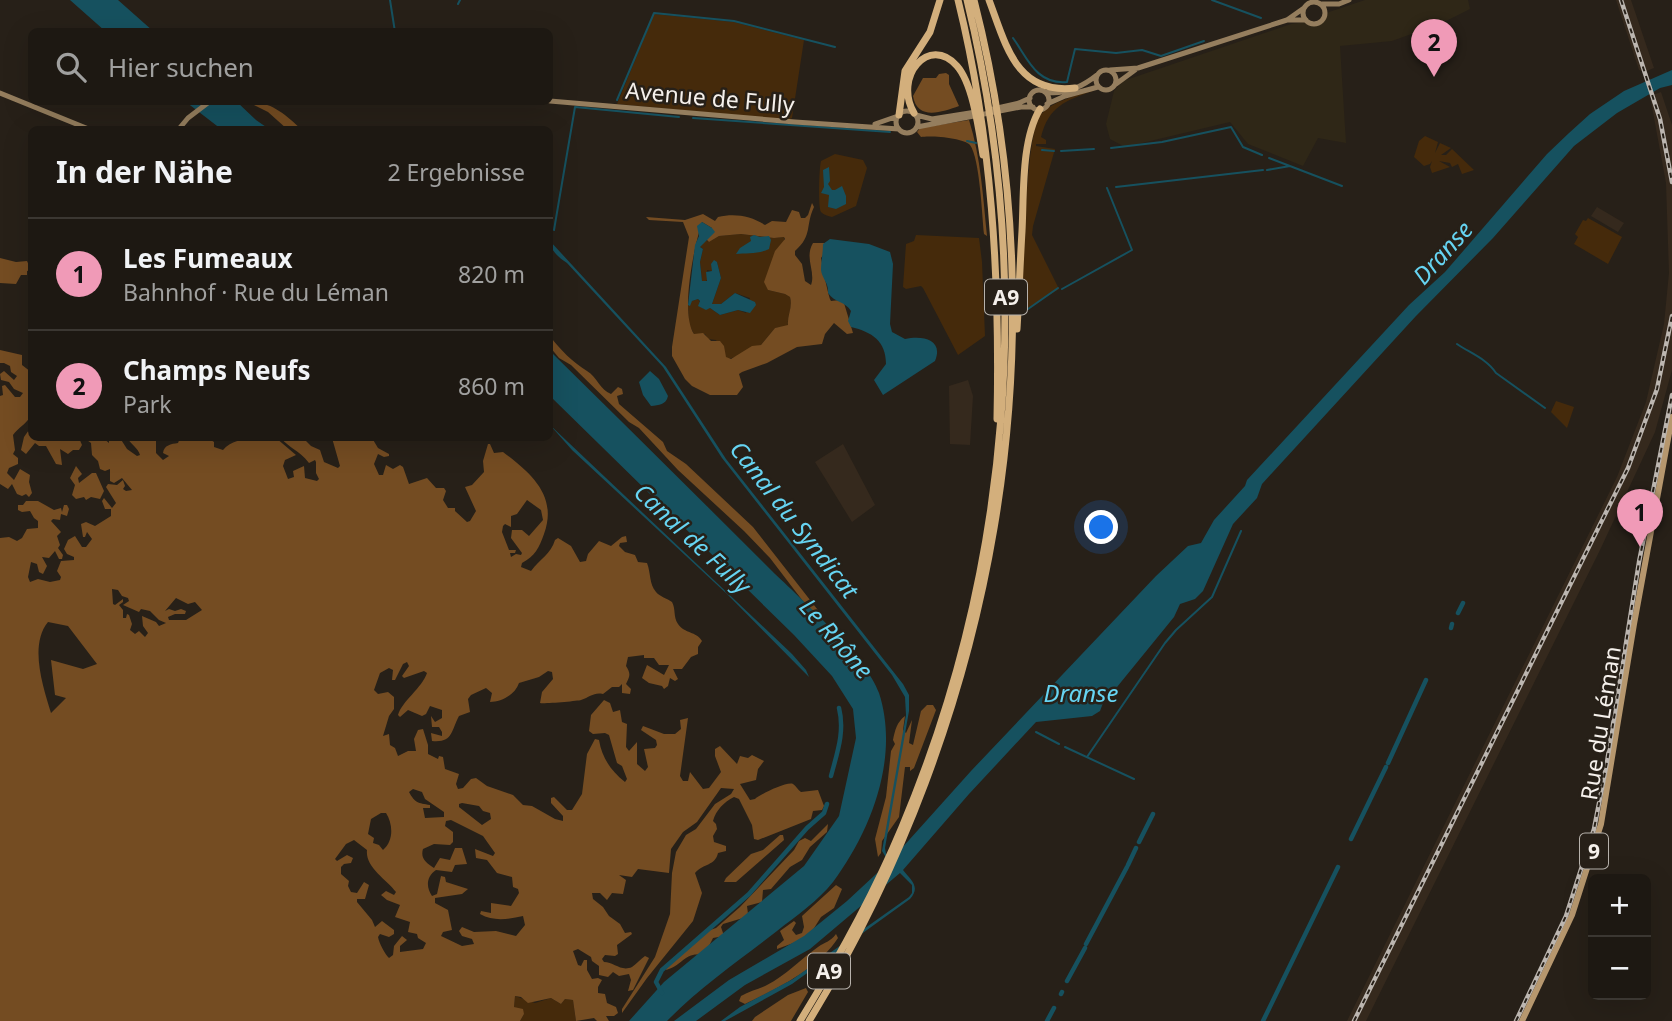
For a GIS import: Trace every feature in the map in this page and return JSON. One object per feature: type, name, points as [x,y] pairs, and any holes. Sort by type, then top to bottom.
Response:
[{"type":"highway","points":[[899,115],[903,103],[905,74],[930,32],[940,0]]},
{"type":"highway","points":[[958,0],[983,123],[995,224],[998,305],[996,476]]},
{"type":"highway","name":"A9","points":[[800,1021],[860,923],[892,849],[932,749],[961,657],[981,572],[996,476],[1004,377],[1004,245],[991,118],[967,0]]},
{"type":"highway","name":"A9","points":[[809,1021],[906,834],[947,726],[976,622],[995,532],[1007,430],[1012,325],[1008,202],[994,92],[974,0]]},
{"type":"highway","points":[[989,0],[1025,77],[1042,91]]},
{"type":"highway","points":[[915,114],[909,103],[907,90],[914,66],[933,56],[952,62],[963,76],[972,104],[995,224]]},
{"type":"highway","points":[[1025,77],[1048,87],[1075,88]]},
{"type":"highway","points":[[1007,430],[1014,373],[1026,163],[1037,108]]},
{"type":"main road","points":[[1013,107],[1030,98],[1032,93],[1059,93],[1075,88],[1102,70],[1138,68],[1287,20],[1317,23],[1339,4],[1349,0]]},
{"type":"main road","points":[[1318,2],[1325,15]]},
{"type":"main road","points":[[1287,20],[1306,4],[1339,4]]},
{"type":"main road","points":[[1306,4],[1306,20]]},
{"type":"main road","points":[[966,116],[932,119],[906,111],[899,115],[896,123],[899,129],[909,133],[917,127],[966,116],[1013,107],[1037,108],[1065,96],[1098,87],[1108,90],[1138,68]]},
{"type":"main road","points":[[1110,70],[1116,77],[1116,84]]},
{"type":"main road","points":[[1097,75],[1098,87]]},
{"type":"main road","points":[[1042,91],[1048,98],[1048,104]]},
{"type":"main road","points":[[0,93],[28,104]]},
{"type":"main road","points":[[1030,98],[1037,108]]},
{"type":"main road","name":"Avenue de Fully","points":[[553,101],[899,129]]},
{"type":"main road","points":[[30,105],[81,126]]},
{"type":"main road","points":[[181,126],[206,105]]},
{"type":"main road","points":[[915,114],[917,127]]},
{"type":"main road","name":"Avenue de Fully","points":[[868,125],[899,115]]},
{"type":"main road","name":"Rue du Léman","points":[[1522,1021],[1566,930],[1598,835],[1672,417]]},
{"type":"main road","name":"Rue du Léman","points":[[1657,501],[1672,435]]},
{"type":"shaded area","points":[[1365,0],[1468,0],[1470,9],[1442,23],[1392,41],[1340,46],[1346,143],[1318,138],[1303,166],[1248,144],[1230,122],[1125,147],[1110,139],[1106,124],[1114,91],[1123,81],[1291,24],[1305,22],[1319,26],[1329,12]]},
{"type":"shaded area","points":[[1616,0],[1631,0],[1654,68],[1644,72],[1639,70]]},
{"type":"shaded area","points":[[654,14],[734,22],[804,40],[792,118],[788,120],[617,104]]},
{"type":"shaded area","points":[[946,73],[959,106],[931,113],[919,109],[913,96],[923,78],[936,78],[939,74]]},
{"type":"shaded area","points":[[1093,91],[1066,102],[1054,111],[1041,137],[1046,140],[1046,144],[1036,144],[1055,149],[1032,235],[1059,289],[1022,312],[1028,176],[1036,126],[1041,114],[1052,106]]},
{"type":"shaded area","points":[[1661,92],[1672,125],[1672,370],[1655,432],[1600,550],[1366,1021],[1347,1021],[1617,477],[1646,402],[1664,324],[1669,273],[1666,183],[1650,96]]},
{"type":"shaded area","points":[[254,105],[270,106],[297,126],[284,126],[268,112]]},
{"type":"shaded area","points":[[969,120],[979,163],[987,236],[984,234],[976,162],[970,145],[955,139],[921,137],[917,132],[920,128]]},
{"type":"shaded area","points":[[1425,136],[1438,142],[1435,153],[1440,143],[1451,148],[1441,155],[1446,155],[1452,149],[1474,170],[1462,174],[1458,164],[1452,167],[1450,163],[1439,161],[1450,167],[1432,173],[1432,161],[1424,166],[1414,157],[1419,141]]},
{"type":"shaded area","points":[[835,154],[863,160],[867,168],[856,206],[832,217],[821,212],[819,179],[821,161]]},
{"type":"shaded area","points":[[812,203],[814,207],[807,235],[795,255],[802,264],[805,281],[811,285],[810,254],[813,243],[825,243],[828,248],[821,258],[830,298],[831,301],[840,300],[844,303],[853,333],[847,334],[834,323],[825,334],[822,344],[797,347],[767,363],[742,372],[739,374],[743,387],[737,395],[710,395],[692,386],[672,356],[689,237],[683,222],[649,220],[646,217],[685,220],[703,214],[715,221],[718,217],[737,215],[765,225],[772,221],[786,222],[792,210],[799,212],[801,218],[808,215]],"holes":[[[702,222],[712,228],[706,239],[709,242],[719,236],[741,234],[785,239],[775,251],[764,282],[768,290],[790,297],[788,325],[775,328],[761,345],[752,346],[731,359],[726,357],[720,341],[711,341],[703,333],[694,334],[688,311],[695,247]]]},
{"type":"shaded area","points":[[1597,207],[1624,223],[1618,232],[1591,216]]},
{"type":"shaded area","points":[[1588,218],[1622,237],[1608,264],[1574,244],[1578,237],[1575,234],[1583,220]]},
{"type":"shaded area","points":[[741,234],[784,237],[784,243],[776,253],[772,265],[768,290],[790,297],[791,304],[788,326],[775,328],[761,345],[727,359],[716,340],[708,339],[705,334],[694,334],[689,324],[688,305],[698,299],[704,309],[710,308],[720,315],[738,310],[746,313],[750,298],[735,293],[721,304],[712,304],[721,278],[717,262],[712,271],[707,270],[708,279],[704,283],[700,262],[703,249],[700,247],[705,240],[709,242],[719,236]]},
{"type":"shaded area","points":[[916,235],[979,238],[985,336],[958,355],[923,288],[903,287],[906,244],[914,241]]},
{"type":"shaded area","points":[[0,258],[16,262],[27,261],[27,275],[21,275],[16,284],[0,283]]},
{"type":"shaded area","points":[[553,340],[607,392],[611,394],[618,387],[622,389],[623,394],[617,396],[619,404],[663,442],[667,451],[686,464],[753,527],[821,614],[812,613],[770,558],[678,470],[639,428],[629,422],[571,365],[553,351]]},
{"type":"shaded area","points":[[0,350],[22,355],[22,365],[28,370],[28,420],[13,435],[13,454],[18,458],[18,464],[9,468],[7,473],[14,480],[20,469],[30,475],[32,493],[29,497],[26,494],[17,494],[12,484],[8,489],[0,484],[2,386],[5,385],[15,397],[20,397],[23,393],[14,389],[9,382],[1,380],[0,374],[4,371],[14,380],[17,376],[11,372],[10,366],[0,363]]},
{"type":"shaded area","points":[[968,380],[973,396],[970,445],[950,444],[949,386]]},
{"type":"shaded area","points":[[1556,401],[1574,407],[1567,428],[1551,412]]},
{"type":"shaded area","points":[[28,431],[28,441],[80,441],[82,445],[79,450],[68,454],[60,449],[62,465],[56,464],[46,446],[35,443],[26,454],[21,450]]},
{"type":"shaded area","points":[[88,441],[122,441],[137,456],[140,455],[129,441],[156,441],[156,453],[163,460],[169,456],[163,453],[165,448],[179,441],[212,441],[214,447],[223,450],[238,441],[280,441],[296,455],[285,460],[283,466],[288,479],[294,477],[293,471],[304,466],[305,478],[317,481],[319,479],[315,460],[309,463],[284,441],[306,441],[320,450],[324,462],[338,468],[340,466],[333,441],[374,441],[378,448],[389,454],[384,457],[378,454],[374,464],[379,475],[383,475],[386,465],[393,469],[400,465],[409,484],[427,478],[436,488],[444,488],[446,491],[443,500],[448,508],[455,508],[467,522],[476,511],[465,487],[472,485],[484,472],[483,461],[490,444],[494,453],[503,452],[523,468],[545,497],[547,520],[544,534],[533,554],[521,567],[531,571],[558,538],[571,546],[580,562],[586,561],[588,554],[599,541],[611,546],[626,536],[627,542],[620,543],[619,546],[625,552],[635,555],[638,562],[647,563],[654,589],[672,602],[678,624],[702,641],[698,654],[691,657],[682,669],[673,669],[678,679],[675,681],[670,678],[664,689],[642,678],[647,665],[664,675],[669,665],[659,665],[654,658],[644,658],[644,655],[628,657],[626,666],[629,675],[626,684],[631,689],[630,694],[622,693],[622,684],[603,694],[594,694],[581,700],[540,703],[542,692],[553,679],[552,672],[548,671],[539,677],[519,683],[511,694],[499,701],[490,702],[492,693],[486,688],[471,695],[468,699],[470,712],[459,716],[448,738],[439,741],[432,741],[431,733],[442,736],[442,732],[439,727],[432,727],[431,716],[435,722],[442,718],[442,710],[430,706],[422,716],[408,710],[400,717],[398,715],[427,673],[424,671],[404,678],[402,676],[409,666],[407,662],[403,664],[395,680],[392,680],[393,670],[389,668],[380,673],[374,690],[378,694],[388,692],[394,697],[394,709],[383,736],[389,734],[390,745],[395,748],[398,756],[408,751],[416,751],[414,739],[418,730],[423,729],[428,754],[438,759],[439,756],[443,757],[445,769],[459,774],[456,784],[458,789],[476,778],[487,786],[513,795],[523,805],[532,806],[563,821],[563,816],[551,803],[551,798],[554,797],[567,810],[572,810],[582,794],[587,754],[595,739],[599,740],[602,753],[611,769],[625,782],[627,779],[622,766],[617,763],[609,735],[593,734],[589,731],[591,715],[604,700],[610,703],[613,712],[620,710],[622,722],[627,724],[626,747],[629,751],[637,742],[637,764],[645,771],[648,767],[644,749],[655,748],[657,745],[656,740],[641,730],[643,726],[664,734],[675,734],[681,729],[680,720],[688,718],[680,776],[683,781],[688,781],[690,772],[703,789],[709,788],[721,772],[715,756],[715,749],[720,746],[737,764],[740,756],[748,758],[752,755],[764,761],[758,769],[756,780],[740,784],[750,800],[773,789],[793,784],[801,792],[818,790],[824,806],[822,810],[813,811],[811,819],[758,840],[754,839],[752,825],[739,799],[734,797],[721,807],[713,821],[717,829],[713,836],[714,842],[726,846],[726,851],[718,853],[712,862],[695,873],[702,893],[693,921],[622,1013],[655,957],[670,914],[676,852],[686,835],[696,829],[715,804],[734,789],[721,788],[697,822],[683,832],[671,849],[669,873],[638,869],[632,877],[619,875],[626,880],[623,894],[612,893],[607,900],[600,893],[592,893],[593,899],[620,924],[625,933],[632,934],[617,945],[618,954],[605,955],[602,959],[604,962],[628,968],[645,956],[649,958],[633,990],[628,991],[631,980],[629,974],[619,976],[613,972],[608,977],[599,975],[599,966],[591,957],[578,949],[573,951],[578,965],[581,966],[584,960],[587,960],[587,970],[592,979],[602,980],[598,993],[605,994],[607,1003],[616,1007],[618,1013],[606,1016],[609,1021],[597,1021],[594,1018],[576,1021],[573,1000],[565,999],[561,1004],[551,998],[528,1003],[515,996],[514,1007],[523,1009],[524,1014],[520,1021],[0,1021],[0,538],[9,537],[17,541],[27,529],[38,528],[38,521],[30,511],[18,510],[18,505],[23,505],[26,501],[38,501],[54,510],[61,508],[62,512],[64,505],[67,505],[67,516],[61,514],[60,520],[51,521],[61,532],[57,536],[62,559],[59,559],[55,551],[49,558],[42,557],[47,566],[43,574],[39,572],[37,564],[31,562],[28,577],[30,582],[38,579],[50,582],[60,580],[57,571],[61,561],[74,560],[64,549],[68,540],[75,536],[82,547],[86,547],[92,539],[87,532],[83,537],[81,524],[86,522],[95,526],[111,516],[111,509],[105,509],[102,501],[104,498],[112,508],[116,503],[106,487],[108,484],[117,485],[123,480],[123,489],[132,490],[122,478],[114,483],[110,481],[110,469],[100,469],[98,461],[92,455],[91,443]],"holes":[[[527,500],[541,510],[543,520],[529,536],[522,530],[512,530],[511,538],[522,553],[511,557],[510,553],[515,553],[516,550],[509,550],[502,532],[505,524],[511,527],[511,516],[517,514]],[[112,589],[128,598],[129,601],[123,605],[139,612],[141,609],[150,611],[166,623],[159,626],[142,616],[143,626],[148,633],[145,637],[139,631],[135,634],[130,630],[132,624],[129,615],[123,618],[123,610],[119,605],[123,599],[113,604]],[[176,598],[188,604],[195,602],[202,610],[186,620],[169,620],[168,617],[185,614],[186,611],[165,611]],[[48,622],[68,626],[97,664],[83,669],[51,660],[55,695],[66,698],[51,713],[39,666],[42,631]],[[413,789],[422,792],[425,799],[444,812],[444,817],[425,818],[423,808],[430,808],[430,805],[417,802],[409,792]],[[459,804],[479,806],[490,813],[491,819],[482,825],[459,807]],[[386,813],[390,822],[389,842],[383,850],[373,843],[374,838],[368,834],[371,819]],[[451,820],[483,836],[495,853],[493,856],[475,849],[476,858],[487,860],[497,873],[512,877],[513,887],[518,889],[519,893],[511,906],[491,903],[491,913],[481,911],[480,914],[496,919],[523,916],[525,925],[516,936],[496,931],[474,932],[462,927],[459,931],[462,936],[472,939],[474,944],[462,946],[441,936],[443,932],[452,930],[448,910],[435,903],[435,898],[462,894],[468,889],[446,882],[445,877],[441,876],[437,894],[432,896],[429,889],[429,879],[436,870],[452,872],[455,865],[467,864],[462,848],[455,848],[450,860],[440,858],[434,868],[422,855],[423,849],[434,844],[450,845],[453,842],[453,832],[445,826],[446,821]],[[354,840],[367,850],[369,862],[396,892],[394,895],[386,891],[381,895],[400,905],[395,917],[410,922],[408,932],[417,934],[418,938],[426,943],[423,949],[400,952],[400,946],[407,940],[402,936],[389,958],[378,937],[380,934],[389,937],[394,934],[394,930],[382,921],[375,927],[357,902],[357,899],[365,899],[369,885],[364,882],[357,893],[351,892],[349,881],[341,874],[341,867],[351,863],[353,858],[347,855],[337,861],[335,859],[346,844]]]},
{"type":"shaded area","points":[[843,444],[875,505],[852,522],[815,462]]},
{"type":"shaded area","points":[[76,466],[82,474],[78,478],[79,483],[96,473],[104,491],[100,499],[76,499],[72,495],[75,485],[70,478]]},
{"type":"shaded area","points":[[927,705],[933,705],[936,710],[914,768],[910,771],[910,767],[905,767],[899,817],[882,841],[878,857],[875,839],[886,797],[896,730],[905,716],[903,730],[906,733],[912,720],[909,743],[913,745],[921,711]]},
{"type":"shaded area","points":[[828,824],[827,832],[810,847],[802,860],[790,867],[771,889],[763,890],[762,902],[747,906],[748,914],[743,918],[723,924],[721,927],[724,936],[713,938],[703,953],[686,958],[666,970],[667,966],[707,931],[716,928],[740,907],[794,850],[799,841],[805,838],[811,841]]},
{"type":"shaded area","points":[[783,835],[784,840],[736,882],[724,882],[751,854],[763,850]]},
{"type":"shaded area","points":[[836,885],[842,889],[834,908],[821,917],[811,933],[799,941],[777,949],[784,940],[780,931],[794,921],[796,923],[792,930],[796,935],[802,933],[802,916]]},
{"type":"shaded area","points":[[836,934],[838,938],[830,949],[796,977],[745,1004],[739,1001],[741,996],[780,977]]},
{"type":"shaded area","points":[[806,988],[808,992],[791,1021],[752,1021],[788,995]]},
{"type":"shaded area","points":[[515,996],[535,1003],[551,998],[561,1004],[565,999],[573,1000],[576,1021],[520,1021],[524,1014],[514,1007]]},
{"type":"water","points":[[70,0],[118,0],[150,28],[102,28]]},
{"type":"water","name":"Dranse","points":[[1672,70],[1672,85],[1660,88],[1617,113],[1574,146],[1493,238],[1416,316],[1262,484],[1257,498],[1233,524],[1203,591],[1195,599],[1180,604],[1174,617],[1117,687],[1106,695],[1100,711],[1092,716],[1036,722],[969,794],[903,870],[915,887],[910,899],[792,984],[721,1021],[740,1007],[793,979],[909,897],[912,885],[900,873],[810,949],[745,985],[696,1021],[674,1021],[729,980],[804,936],[889,862],[882,851],[906,715],[905,697],[892,675],[722,458],[663,367],[555,253],[553,244],[666,367],[726,459],[903,684],[909,695],[909,711],[885,848],[886,854],[892,859],[971,771],[1156,576],[1188,546],[1201,543],[1214,520],[1245,486],[1247,480],[1409,305],[1445,272],[1547,154],[1590,114],[1624,91]]},
{"type":"water","points":[[190,105],[240,105],[265,126],[217,126]]},
{"type":"water","points":[[829,167],[828,184],[832,190],[842,186],[846,196],[846,204],[836,209],[828,207],[829,195],[821,193],[824,187],[823,170]]},
{"type":"water","points":[[702,222],[715,232],[700,247],[703,249],[700,262],[702,281],[707,281],[706,272],[712,271],[711,264],[714,260],[721,278],[712,304],[721,304],[735,293],[755,302],[756,305],[750,313],[738,310],[720,315],[710,308],[706,310],[698,306],[698,299],[688,305],[695,245],[699,236],[697,226]]},
{"type":"water","points":[[769,236],[769,249],[757,253],[736,254],[751,241],[750,237]]},
{"type":"water","points":[[830,239],[869,244],[890,252],[893,264],[890,324],[892,332],[905,339],[930,340],[936,348],[935,361],[883,395],[874,380],[886,364],[883,349],[871,335],[851,327],[848,321],[851,311],[828,293],[821,267],[823,244]]},
{"type":"water","name":"Le Rhône","points":[[553,354],[848,647],[872,679],[885,717],[884,767],[878,792],[859,840],[833,882],[821,896],[707,985],[667,1021],[629,1021],[664,982],[804,866],[839,816],[856,738],[853,709],[832,676],[794,635],[553,399]]},
{"type":"water","points":[[650,371],[659,379],[668,396],[664,403],[659,405],[651,406],[643,395],[639,382]]},
{"type":"water","points":[[553,428],[792,654],[809,677],[728,595],[572,450]]},
{"type":"waterway","points":[[390,0],[394,28]]},
{"type":"waterway","points":[[458,4],[460,0]]},
{"type":"waterway","points":[[1212,0],[1261,18]]},
{"type":"waterway","points":[[617,100],[654,13],[734,21],[835,47]]},
{"type":"waterway","points":[[1013,38],[1034,68],[1047,79],[1056,82],[1067,82],[1075,49],[1116,53],[1142,50],[1161,56],[1204,41]]},
{"type":"waterway","points":[[554,230],[575,107],[679,117]]},
{"type":"waterway","points":[[693,118],[890,132]]},
{"type":"waterway","points":[[1111,148],[1162,142],[1231,127],[1243,147],[1262,155]]},
{"type":"waterway","points":[[967,141],[976,143]]},
{"type":"waterway","points":[[1061,151],[1094,149]]},
{"type":"waterway","points":[[1042,150],[1054,151]]},
{"type":"waterway","points":[[1269,158],[1342,186]]},
{"type":"waterway","points":[[1267,170],[1290,166]]},
{"type":"waterway","points":[[1116,187],[1263,170]]},
{"type":"waterway","points":[[1062,289],[1132,250],[1107,188]]},
{"type":"waterway","points":[[1028,309],[1058,288]]},
{"type":"waterway","points":[[1457,344],[1483,360],[1496,373],[1545,408]]},
{"type":"waterway","points":[[1087,757],[1165,643],[1212,597],[1241,531]]},
{"type":"waterway","points":[[1458,613],[1463,603]]},
{"type":"waterway","points":[[1451,628],[1452,624]]},
{"type":"waterway","points":[[1388,763],[1426,680]]},
{"type":"waterway","name":"Canal de Fully","points":[[831,776],[841,734],[839,708]]},
{"type":"waterway","points":[[1036,732],[1059,744]]},
{"type":"waterway","points":[[1065,747],[1134,779]]},
{"type":"waterway","points":[[1351,839],[1386,767]]},
{"type":"waterway","name":"Canal de Fully","points":[[662,993],[656,982],[662,970],[749,894],[807,828],[824,813],[827,804]]},
{"type":"waterway","points":[[1139,842],[1153,814]]},
{"type":"waterway","points":[[1128,865],[1136,848]]},
{"type":"waterway","points":[[1086,944],[1127,867]]},
{"type":"waterway","points":[[1263,1021],[1338,867]]},
{"type":"waterway","points":[[1067,981],[1085,948]]},
{"type":"waterway","points":[[1047,1021],[1054,1008]]},
{"type":"railway","points":[[1621,0],[1660,119],[1672,182]]},
{"type":"railway","points":[[1354,1021],[1628,468],[1657,389],[1672,316]]},
{"type":"railway","points":[[1516,1021],[1566,916],[1594,829],[1639,562],[1672,395]]},
{"type":"place","name":"Champs Neufs","points":[[1434,77]]},
{"type":"place","name":"Les Fumeaux","points":[[1640,547]]},
{"type":"water label","name":"Canal du Syndicat","points":[[795,519]]}]
